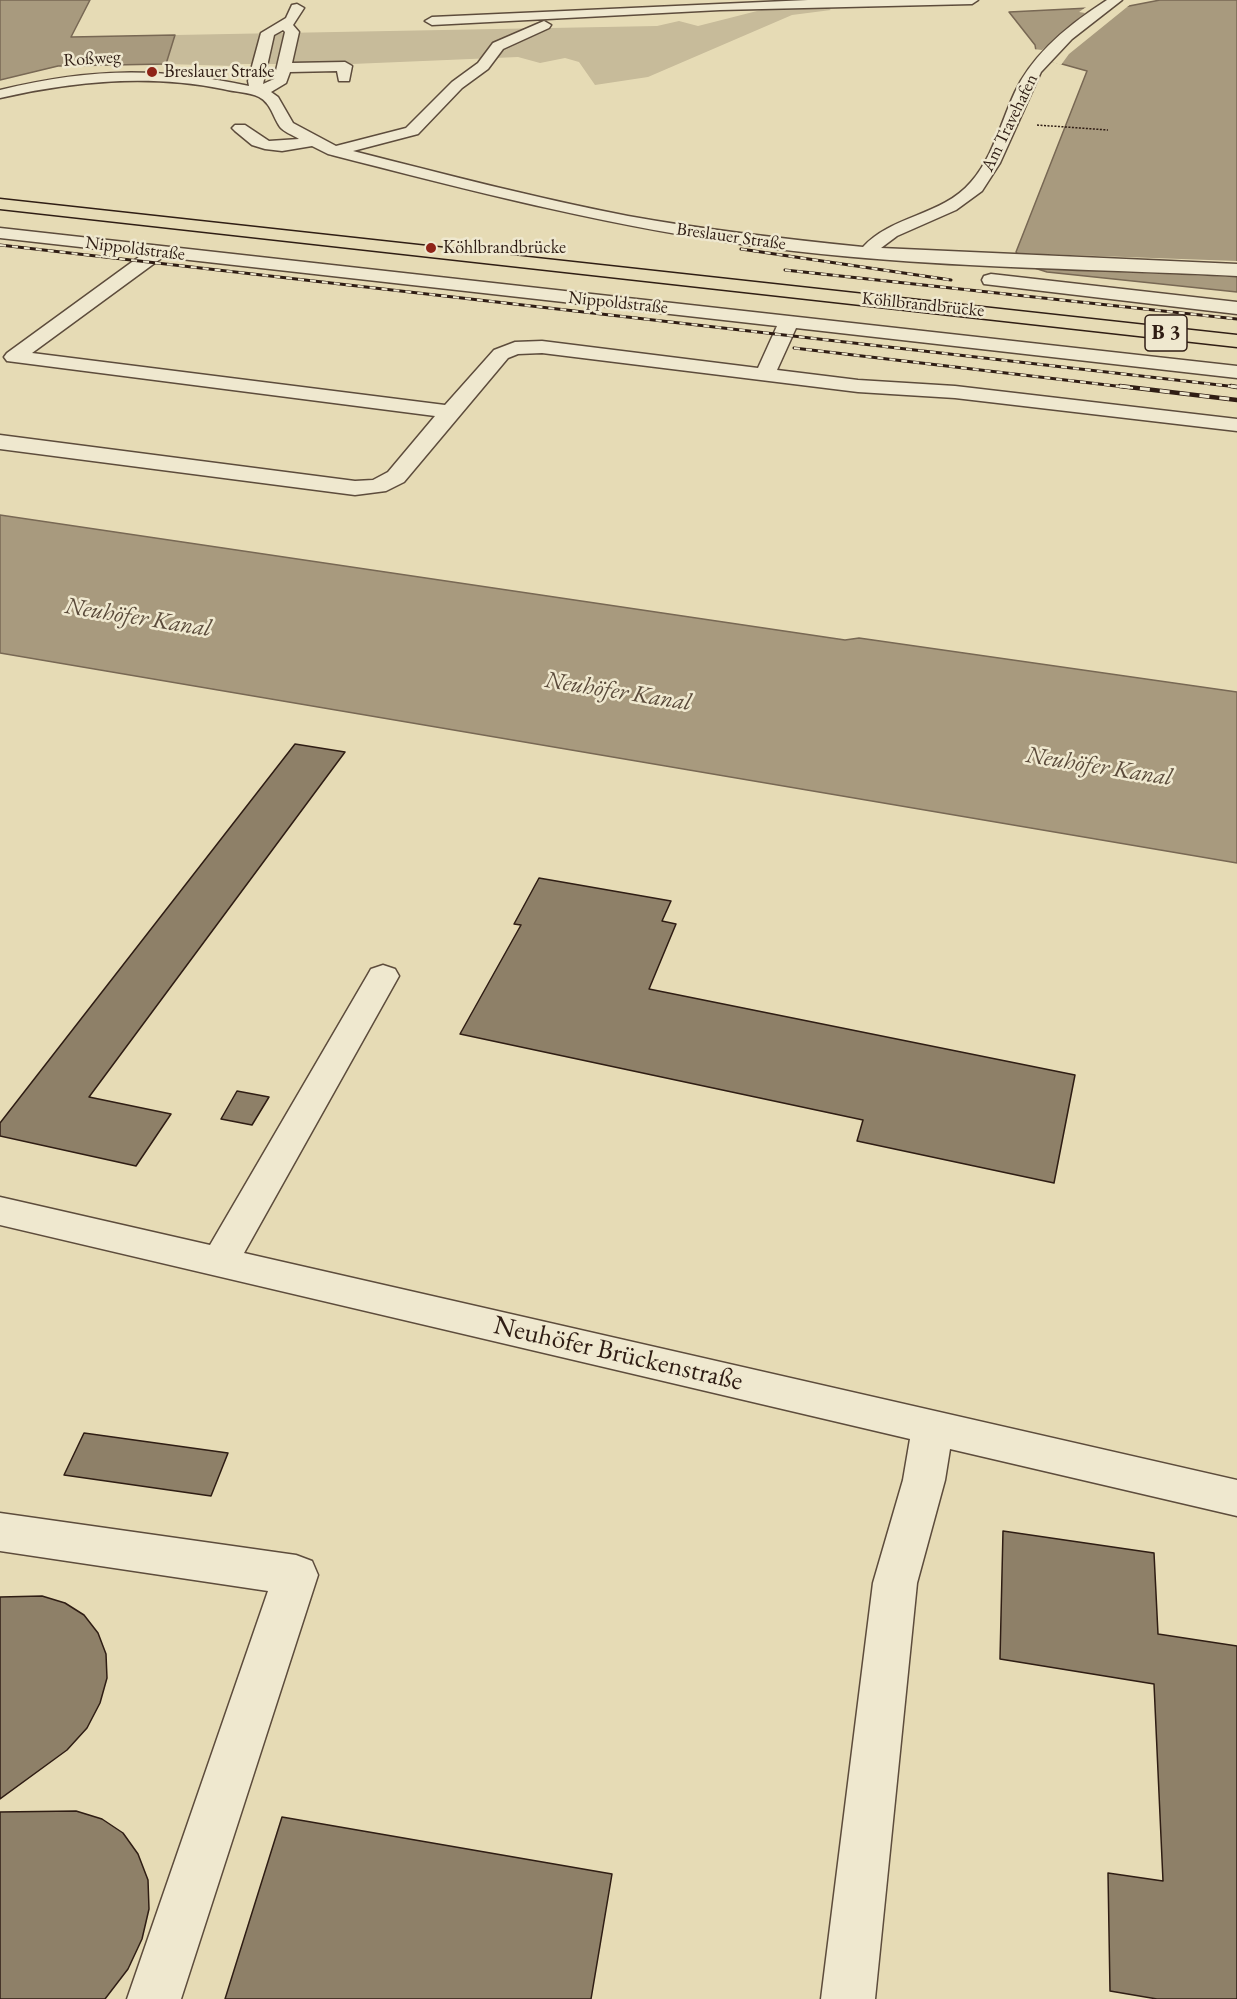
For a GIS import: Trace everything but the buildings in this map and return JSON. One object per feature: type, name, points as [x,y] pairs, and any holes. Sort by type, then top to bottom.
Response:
[{"type":"main road","name":"Köhlbrandbrücke","points":[[0,196],[1237,330]]},
{"type":"main road","name":"Köhlbrandbrücke","points":[[0,204],[1237,341]]},
{"type":"street","points":[[432,21],[568,16],[720,6],[972,0]]},
{"type":"street","name":"Am Travehafen","points":[[867,253],[873,244],[889,233],[928,218],[969,193],[982,178],[1029,80],[1053,51],[1096,13],[1116,0]]},
{"type":"street","points":[[289,28],[268,33],[254,85],[258,91],[280,83],[285,65],[289,28],[297,8]]},
{"type":"street","points":[[334,151],[412,131],[458,85],[479,71],[498,46],[568,16]]},
{"type":"street","points":[[285,65],[348,70]]},
{"type":"street","points":[[199,80],[241,77],[259,68]]},
{"type":"street","name":"Roßweg","points":[[0,94],[55,81],[148,76],[199,80],[258,91]]},
{"type":"street","name":"Breslauer Straße","points":[[258,91],[271,97],[287,126],[334,151],[598,216],[729,237],[867,253],[934,257],[934,265],[939,270],[968,271]]},
{"type":"street","points":[[240,128],[247,135],[273,148],[303,159]]},
{"type":"street","points":[[273,148],[312,141]]},
{"type":"street","points":[[324,166],[346,170]]},
{"type":"street","name":"Am Travehafen","points":[[905,255],[914,236],[928,218]]},
{"type":"street","name":"Nippoldstraße","points":[[0,232],[158,252],[1237,372]]},
{"type":"street","points":[[7,362],[158,252]]},
{"type":"street","points":[[968,271],[1237,270]]},
{"type":"street","points":[[968,271],[1237,308]]},
{"type":"street","points":[[765,374],[781,334],[789,322]]},
{"type":"street","points":[[0,442],[355,488],[378,486],[396,477],[501,354],[515,348],[551,348],[891,389],[955,392],[1237,425]]},
{"type":"street","points":[[7,362],[450,412]]},
{"type":"street","points":[[220,1262],[383,976]]},
{"type":"street","name":"Neuhöfer Brückenstraße","points":[[0,1211],[933,1427],[1237,1492]]},
{"type":"street","points":[[848,1999],[895,1583],[924,1480],[933,1427]]},
{"type":"street","points":[[0,1532],[296,1575],[154,1999]]},
{"type":"path","points":[[1049,126],[1108,130]]},
{"type":"shaded area","points":[[828,8],[831,10],[792,15],[648,77],[595,85],[579,62],[565,58],[540,63],[518,57],[352,64],[237,64],[234,66],[166,64],[175,35],[657,26],[679,21],[698,26],[765,9]]},
{"type":"water","points":[[0,0],[90,0],[71,37],[175,35],[166,64],[58,66],[0,80]]},
{"type":"water","points":[[1160,0],[1237,0],[1237,292],[1047,272],[1025,265],[1016,252],[1087,71],[1037,57],[1035,45],[1009,12],[1129,6]]},
{"type":"water","name":"Neuhöfer Kanal","points":[[0,515],[845,640],[859,638],[1237,692],[1237,863],[0,653]]},
{"type":"pier","points":[[1132,3],[1069,54],[1061,65],[1034,57],[1033,49],[1042,50],[1085,13],[1079,12],[1089,5]]},
{"type":"pier","points":[[1013,253],[1237,261],[1237,277],[1026,268]]},
{"type":"railway","points":[[0,245],[1237,387],[1231,386]]},
{"type":"railway","points":[[741,249],[951,280]]},
{"type":"railway","points":[[785,270],[1237,319]]},
{"type":"railway","points":[[794,348],[1133,388]]},
{"type":"railway","points":[[1120,386],[1237,400]]},
{"type":"place","name":"Breslauer Straße","points":[[152,72]]},
{"type":"place","name":"Köhlbrandbrücke","points":[[431,248]]}]
